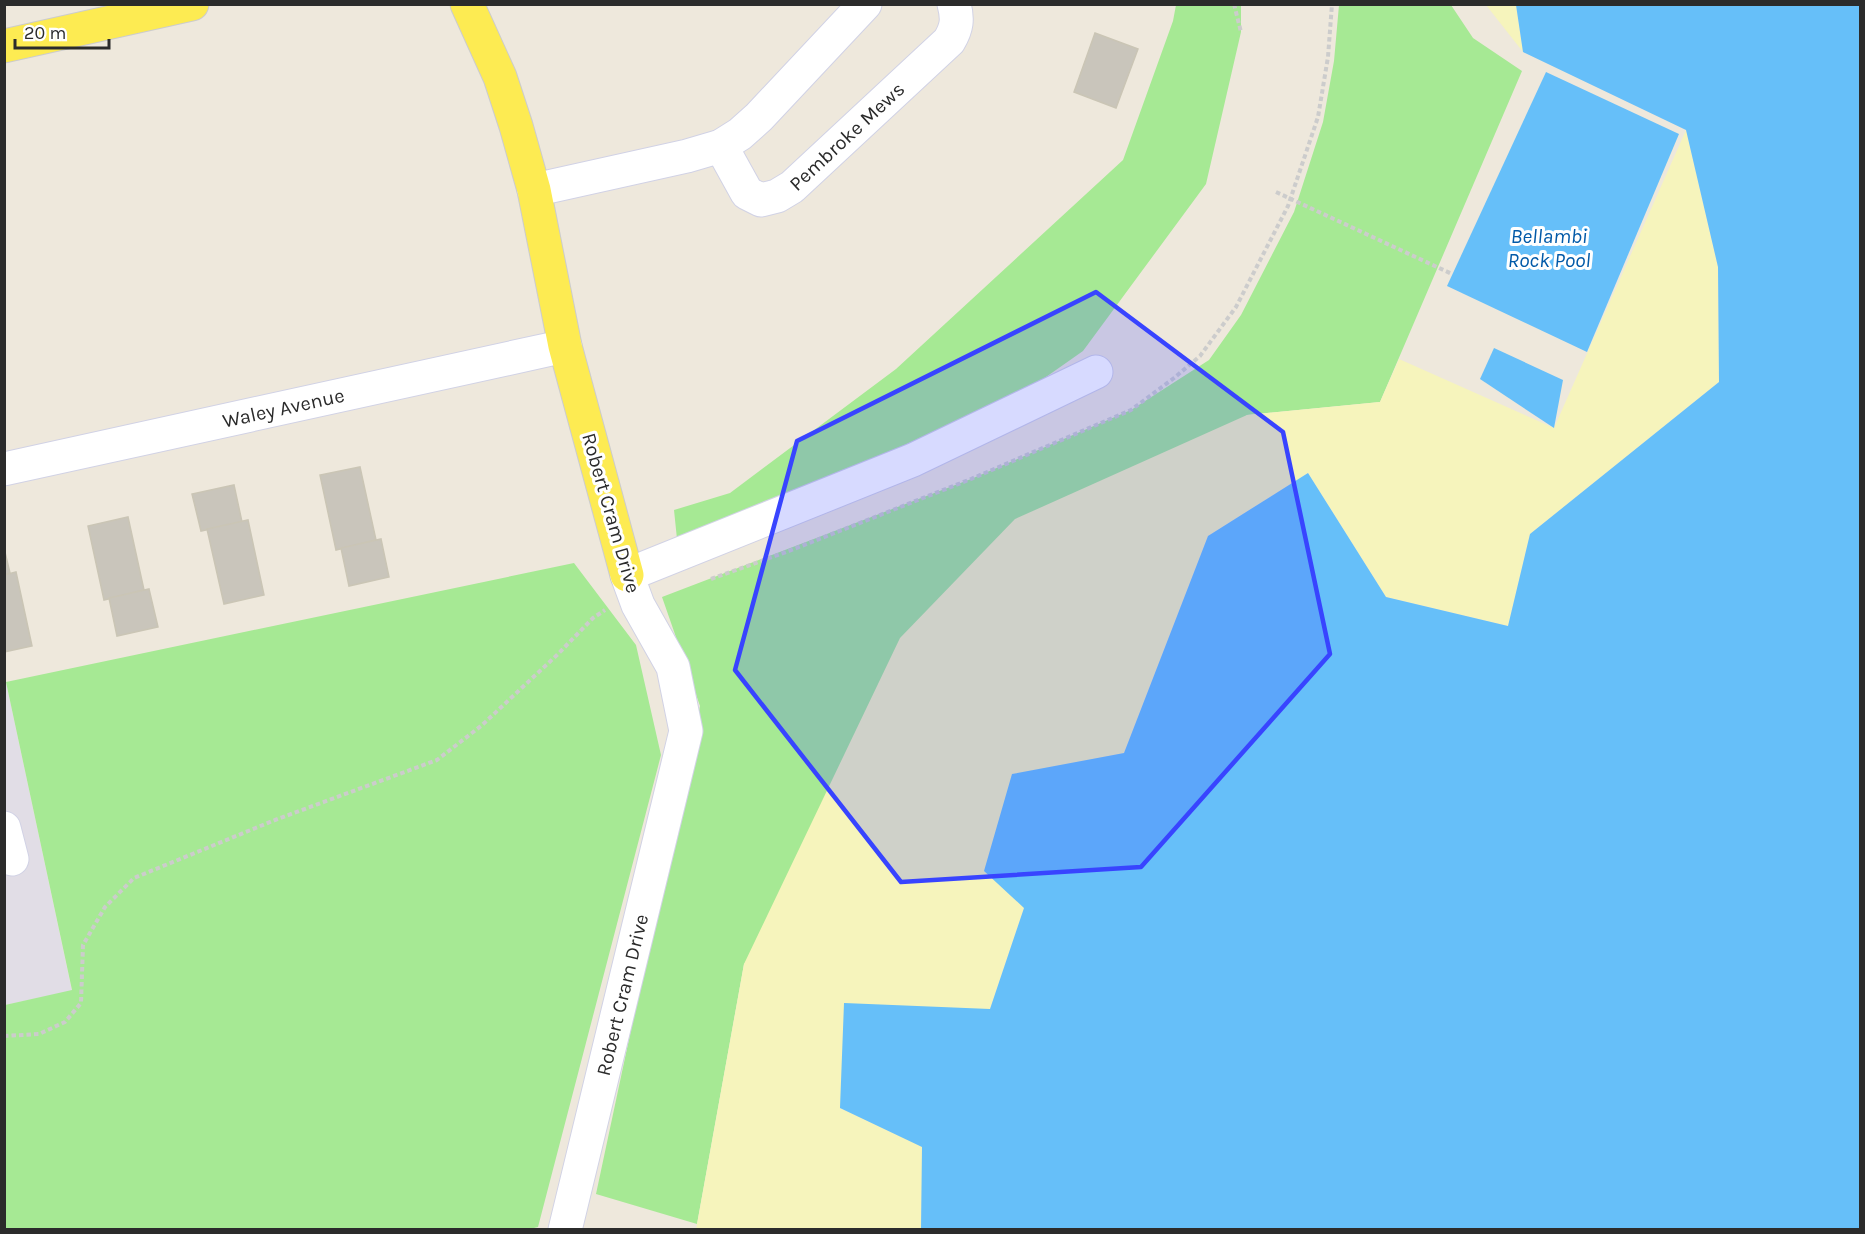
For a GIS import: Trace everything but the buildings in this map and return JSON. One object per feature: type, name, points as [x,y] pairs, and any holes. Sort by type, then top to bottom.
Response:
[{"type":"main road","points":[[4,46],[192,4]]},
{"type":"main road","name":"Robert Cram Drive","points":[[467,4],[500,77],[534,190],[565,346],[627,575]]},
{"type":"street","points":[[534,190],[687,156],[721,146],[740,134],[759,117],[865,4]]},
{"type":"street","name":"Pembroke Mews","points":[[721,146],[747,193],[761,200],[777,196],[792,187],[949,41],[957,28],[954,4]]},
{"type":"street","name":"Waley Avenue","points":[[4,469],[565,346]]},
{"type":"street","points":[[627,575],[913,460],[1096,372]]},
{"type":"street","name":"Robert Cram Drive","points":[[565,1230],[686,731],[673,667],[638,605],[627,575]]},
{"type":"street","points":[[4,828],[12,859]]},
{"type":"path","points":[[1234,4],[1241,32]]},
{"type":"path","points":[[704,582],[977,477],[1131,410],[1200,356],[1236,308],[1291,198],[1318,117],[1328,57],[1332,4]]},
{"type":"path","points":[[1276,192],[1452,274]]},
{"type":"path","points":[[4,1036],[39,1034],[65,1022],[76,1010],[81,1003],[82,945],[105,907],[134,878],[275,820],[437,760],[481,726],[593,618],[612,605],[638,605]]},
{"type":"highlighted area","points":[[1096,292],[1283,432],[1330,654],[1141,867],[901,882],[735,670],[797,441]]},
{"type":"shaded area","points":[[6,682],[72,991],[5,1005],[4,683]]},
{"type":"green space","points":[[1176,5],[1241,5],[1241,32],[1206,184],[1083,351],[1036,384],[969,417],[847,470],[677,539],[674,510],[730,493],[896,369],[1123,160],[1173,21]]},
{"type":"green space","points":[[1339,5],[1451,5],[1473,38],[1522,71],[1380,402],[1247,415],[744,964],[697,1224],[596,1194],[700,706],[662,597],[971,479],[1131,410],[1209,360],[1241,315],[1294,212],[1323,122],[1334,61]]},
{"type":"green space","points":[[574,563],[636,645],[661,755],[538,1227],[526,1230],[5,1229],[5,1005],[72,990],[6,682]]},
{"type":"sand","points":[[1486,5],[1516,5],[1523,52]]},
{"type":"sand","points":[[1686,130],[1718,267],[1719,382],[1530,534],[1508,626],[1386,597],[1308,473],[1208,536],[1124,753],[1012,775],[1024,908],[990,1009],[840,1108],[923,1147],[921,1229],[696,1230],[744,964],[900,638],[1015,519],[1247,415],[1380,402],[1399,359],[1554,428]]},
{"type":"water","points":[[1516,5],[1860,5],[1860,1229],[921,1229],[922,1147],[840,1108],[844,1003],[990,1009],[1024,908],[984,871],[1012,774],[1124,753],[1208,536],[1308,473],[1386,597],[1508,626],[1530,534],[1719,382],[1718,267],[1686,130],[1523,52]]},
{"type":"water","name":"Bellambi Rock Pool","points":[[1546,72],[1679,134],[1587,352],[1447,286]]},
{"type":"water","points":[[1494,348],[1563,380],[1554,428],[1480,379]]}]
